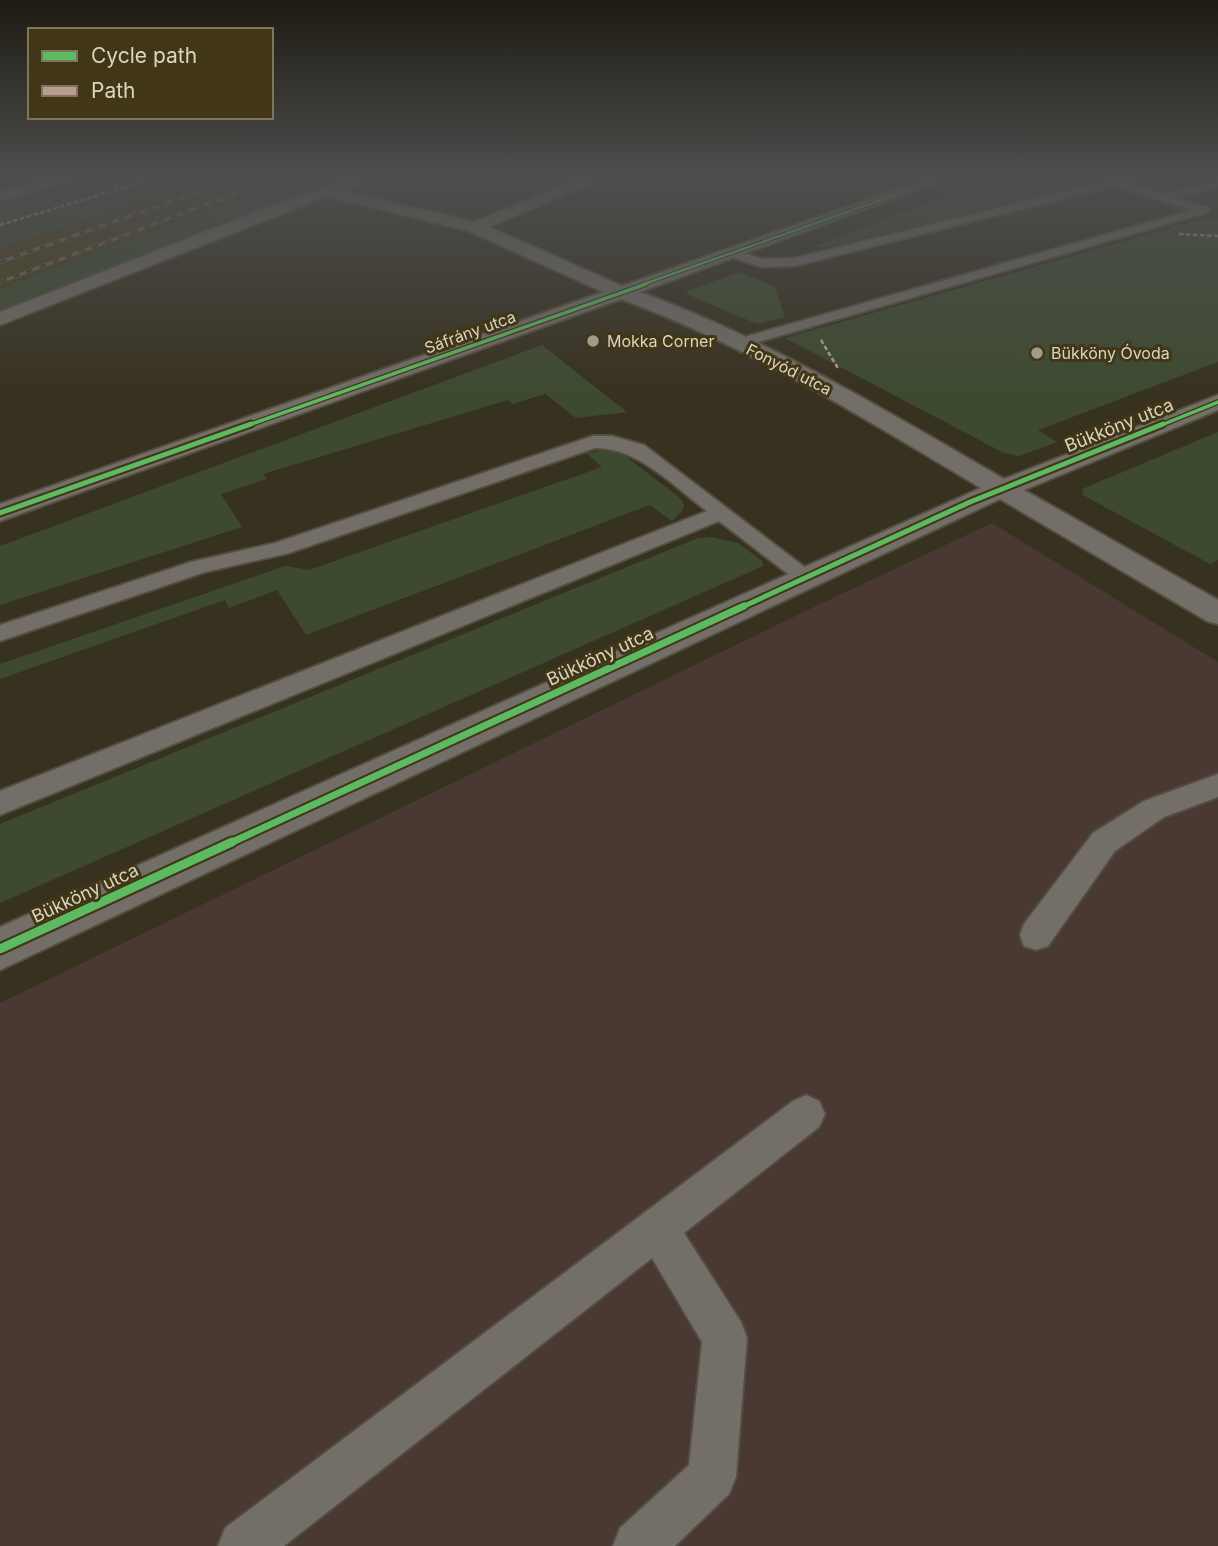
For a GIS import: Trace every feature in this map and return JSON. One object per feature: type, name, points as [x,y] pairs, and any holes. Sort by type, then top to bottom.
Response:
[{"type":"street","points":[[0,319],[178,248]]},
{"type":"street","name":"Fonyód utca","points":[[522,248],[739,343],[823,385],[1213,606]]},
{"type":"street","name":"Sáfrány utca","points":[[0,513],[746,248]]},
{"type":"street","name":"Bükköny utca","points":[[0,949],[1005,488],[1218,402]]},
{"type":"lane","points":[[732,253],[762,263],[795,262],[851,248]]},
{"type":"lane","points":[[739,343],[1081,248]]},
{"type":"lane","points":[[0,633],[199,567],[281,548],[593,442],[612,442],[637,449],[808,578]]},
{"type":"lane","points":[[0,803],[721,513]]},
{"type":"lane","points":[[1036,935],[1104,842],[1154,809],[1218,785]]},
{"type":"lane","points":[[243,1546],[806,1114]]},
{"type":"lane","points":[[638,1546],[712,1476],[725,1338],[657,1227]]},
{"type":"shaded area","points":[[2,248],[109,248],[0,290],[0,249]]},
{"type":"shaded area","points":[[992,523],[1218,662],[1218,1546],[0,1546],[0,1003]]},
{"type":"green space","points":[[107,248],[183,248],[0,319],[0,290]]},
{"type":"green space","name":"Bükköny Óvoda","points":[[1099,248],[1218,248],[1218,362],[1038,430],[1057,442],[1019,456],[1004,453],[785,338]]},
{"type":"green space","points":[[740,272],[775,287],[785,317],[757,324],[687,294],[687,291]]},
{"type":"green space","points":[[542,345],[627,412],[576,418],[545,394],[513,404],[508,400],[263,474],[267,479],[221,494],[242,527],[0,605],[0,546]]},
{"type":"green space","points":[[1218,432],[1218,560],[1210,564],[1083,495],[1082,489]]},
{"type":"green space","points":[[605,450],[624,455],[680,498],[684,504],[683,510],[672,521],[650,505],[306,635],[277,590],[229,608],[225,600],[0,679],[0,664],[285,566],[309,570],[602,467],[586,453]]},
{"type":"green space","points":[[711,537],[738,543],[762,561],[763,566],[0,903],[0,824],[698,538]]},
{"type":"railway","points":[[0,262],[39,248]]},
{"type":"railway","points":[[0,282],[90,248]]},
{"type":"marked path","points":[[821,340],[839,370]]},
{"type":"cycle path","points":[[0,513],[746,248]]},
{"type":"cycle path","points":[[0,949],[970,502],[1218,402]]},
{"type":"place","name":"Mokka Corner","points":[[593,341]]},
{"type":"place","name":"Bükköny Óvoda","points":[[1037,353]]}]
